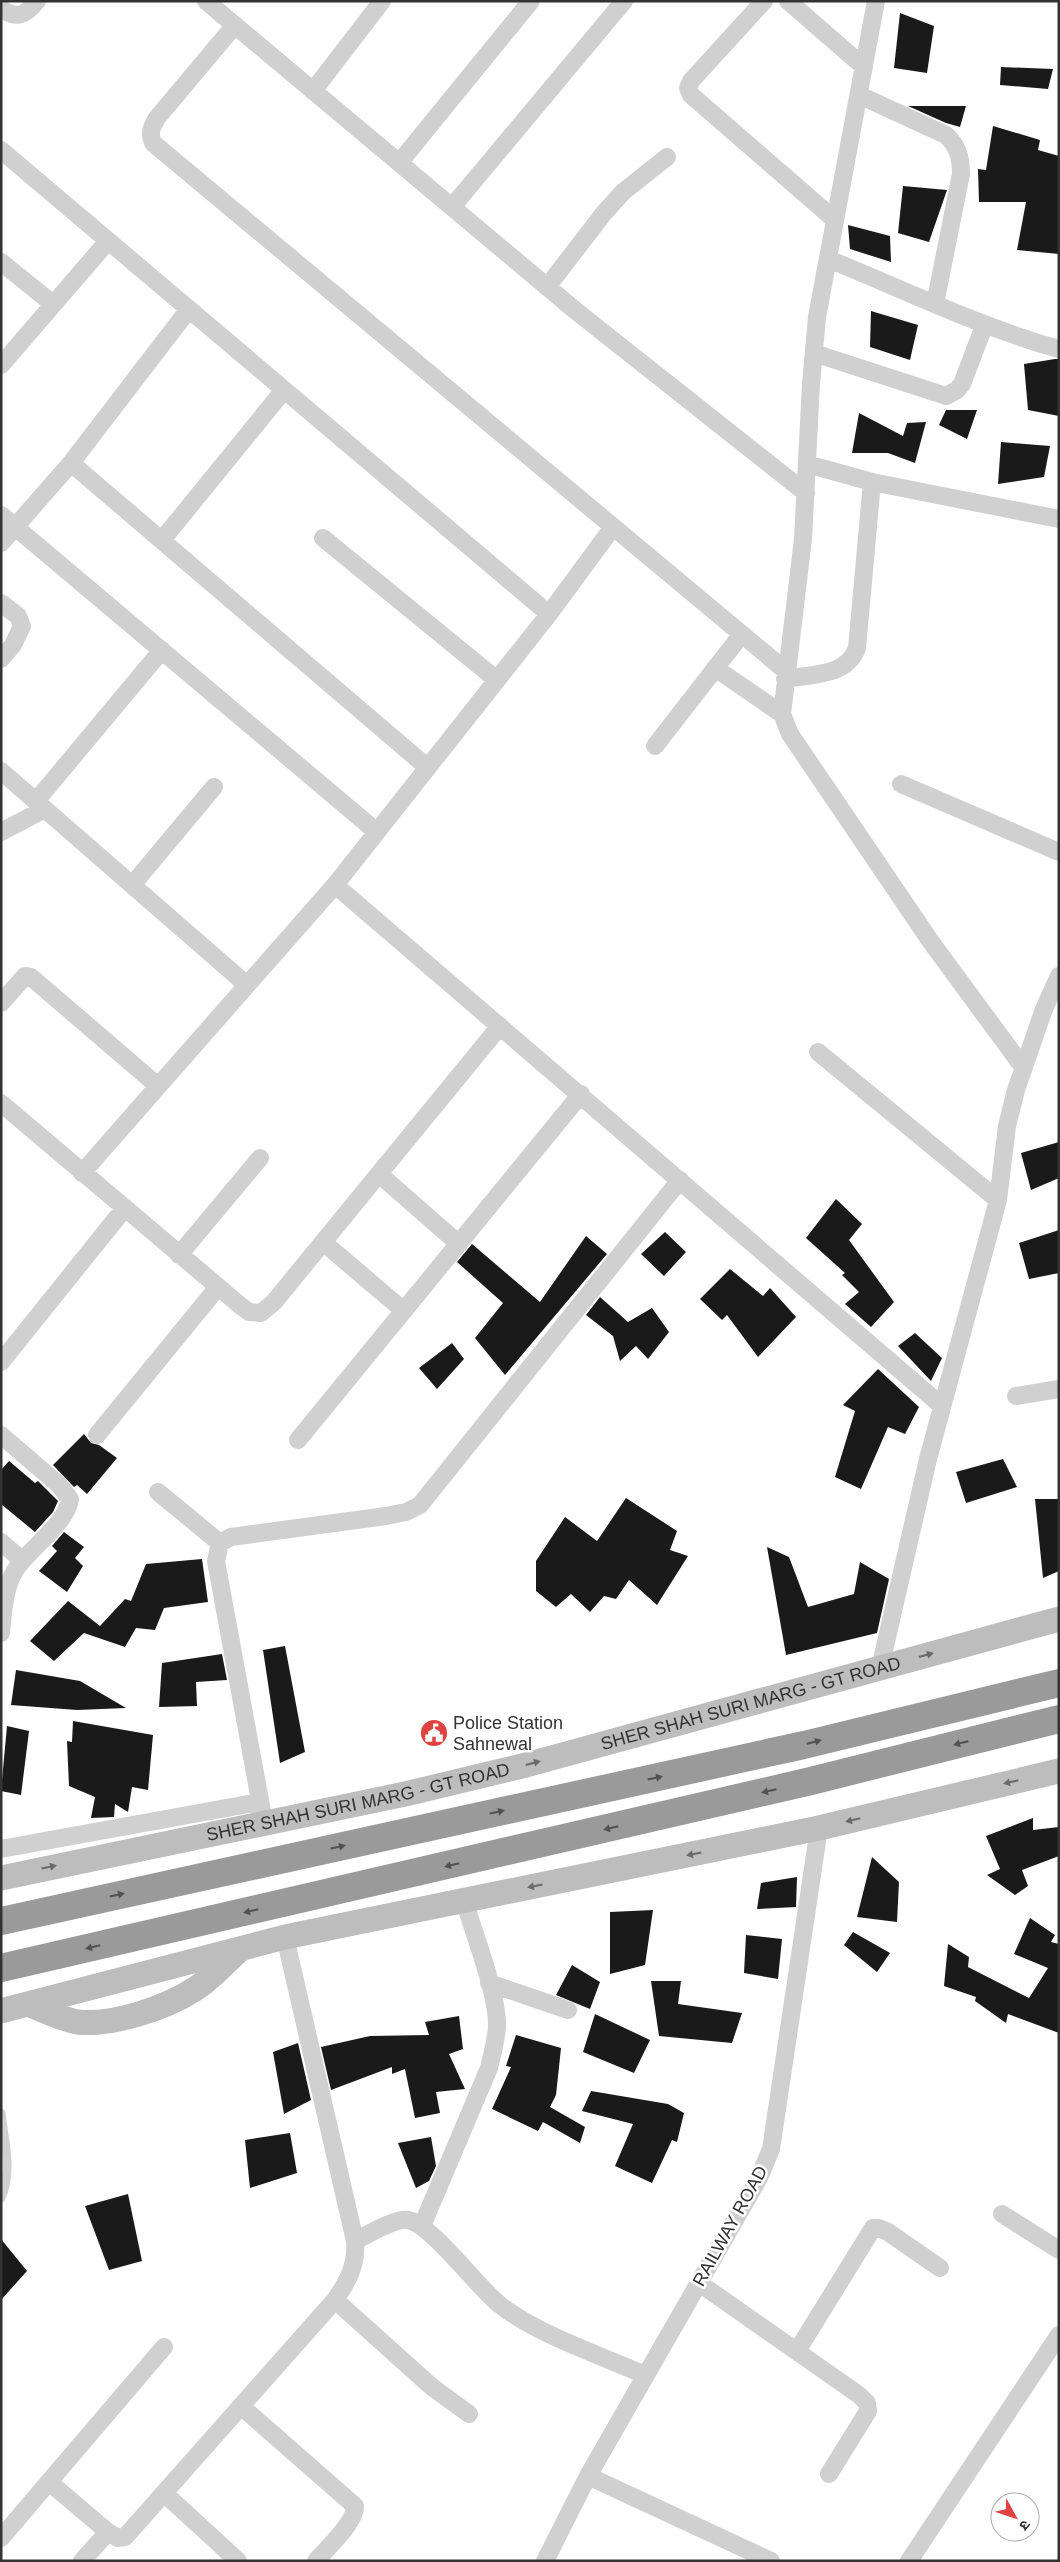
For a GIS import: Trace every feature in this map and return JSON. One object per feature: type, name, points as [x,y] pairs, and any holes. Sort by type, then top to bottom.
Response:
[{"type":"highway","points":[[1,1920],[804,1745],[1059,1683]]},
{"type":"highway","points":[[1,1968],[811,1781],[1059,1719]]},
{"type":"street","points":[[1,9],[11,15],[19,16],[25,14],[37,1]]},
{"type":"street","points":[[206,1],[546,287],[806,494]]},
{"type":"street","points":[[399,163],[531,1]]},
{"type":"street","points":[[452,207],[624,1]]},
{"type":"street","points":[[764,1],[691,81],[688,88],[690,95],[835,220]]},
{"type":"street","points":[[788,1],[864,67]]},
{"type":"street","points":[[876,1],[817,316],[803,539],[785,675],[782,714],[790,734],[926,934],[1023,1067]]},
{"type":"street","points":[[313,91],[379,3]]},
{"type":"street","points":[[235,25],[157,118],[151,128],[150,136],[153,143],[742,634],[785,675],[840,669],[853,659],[856,648],[872,482]]},
{"type":"street","points":[[859,95],[946,135],[952,140],[960,155],[962,174],[935,304]]},
{"type":"street","points":[[1,150],[549,614]]},
{"type":"street","points":[[546,287],[604,213],[623,192],[667,157]]},
{"type":"street","points":[[1,365],[108,241]]},
{"type":"street","points":[[828,259],[984,326],[1059,349]]},
{"type":"street","points":[[1,262],[53,304]]},
{"type":"street","points":[[1,543],[71,463],[188,310]]},
{"type":"street","points":[[814,353],[946,396],[957,390],[962,384],[984,326]]},
{"type":"street","points":[[162,540],[284,390]]},
{"type":"street","points":[[71,463],[428,768]]},
{"type":"street","points":[[807,464],[872,482],[1059,519]]},
{"type":"street","points":[[1,516],[377,832]]},
{"type":"street","points":[[82,1173],[335,885],[549,614],[613,526]]},
{"type":"street","points":[[323,538],[497,680]]},
{"type":"street","points":[[1,603],[18,616],[22,626],[13,645],[1,659]]},
{"type":"street","points":[[655,746],[742,634]]},
{"type":"street","points":[[1,832],[40,805],[162,650]]},
{"type":"street","points":[[715,668],[782,714]]},
{"type":"street","points":[[1,771],[247,985]]},
{"type":"street","points":[[901,784],[1059,852]]},
{"type":"street","points":[[132,884],[214,787]]},
{"type":"street","points":[[335,885],[581,1094],[942,1406]]},
{"type":"street","points":[[1,1003],[25,976],[31,977],[158,1086]]},
{"type":"street","points":[[880,1668],[942,1406],[998,1200],[1007,1126],[1023,1067],[1059,976]]},
{"type":"street","points":[[1,1104],[249,1312],[261,1313],[274,1302],[500,1026]]},
{"type":"street","points":[[818,1052],[998,1200]]},
{"type":"street","points":[[298,1440],[581,1094]]},
{"type":"street","points":[[179,1255],[260,1158]]},
{"type":"street","points":[[379,1174],[459,1244]]},
{"type":"street","points":[[1,1849],[262,1812],[216,1561],[220,1543],[231,1536],[386,1516],[406,1512],[420,1506],[680,1180]]},
{"type":"street","points":[[1,1362],[124,1209]]},
{"type":"street","points":[[323,1242],[404,1311]]},
{"type":"street","points":[[98,1435],[218,1287]]},
{"type":"street","points":[[1016,1396],[1059,1389]]},
{"type":"street","points":[[1,1435],[58,1484],[70,1499],[62,1517],[22,1560],[13,1574],[7,1591],[1,1633]]},
{"type":"street","points":[[158,1492],[220,1543]]},
{"type":"street","points":[[1,1542],[22,1560]]},
{"type":"street","name":"SHER SHAH SURI MARG - GT ROAD","points":[[1,1878],[262,1812],[405,1794],[526,1765],[1059,1619]]},
{"type":"street","points":[[1,2011],[30,2005],[285,1937],[819,1828],[1059,1771]]},
{"type":"street","name":"RAILWAY ROAD","points":[[545,2561],[588,2476],[759,2178],[771,2149],[819,1828]]},
{"type":"street","points":[[422,2226],[489,2068],[497,2025],[489,1983],[464,1900]]},
{"type":"street","points":[[49,2482],[108,2532],[118,2538],[126,2537],[335,2300],[353,2268],[356,2254],[355,2241],[285,1937]]},
{"type":"street","points":[[30,2005],[77,2022],[99,2022],[132,2015],[174,2001],[195,1989],[212,1976],[240,1949]]},
{"type":"street","points":[[489,1983],[568,2010]]},
{"type":"street","points":[[1002,2214],[1059,2250]]},
{"type":"street","points":[[355,2241],[399,2221],[408,2220],[422,2226],[479,2287],[501,2306],[544,2330],[645,2375]]},
{"type":"street","points":[[797,2352],[873,2228],[879,2228],[888,2232],[940,2268]]},
{"type":"street","points":[[699,2283],[859,2395],[867,2403],[868,2411],[829,2474]]},
{"type":"street","points":[[335,2300],[432,2387],[469,2414]]},
{"type":"street","points":[[909,2561],[1059,2335]]},
{"type":"street","points":[[1,2538],[164,2347]]},
{"type":"street","points":[[242,2407],[355,2506],[356,2513],[316,2561]]},
{"type":"street","points":[[588,2476],[771,2561]]},
{"type":"street","points":[[165,2494],[233,2559]]},
{"type":"street","points":[[82,2561],[108,2532]]},
{"type":"lane","points":[[1,2112],[8,2171],[1,2198]]},
{"type":"building","points":[[900,13],[934,26],[927,73],[894,68]]},
{"type":"building","points":[[1001,67],[1053,69],[1048,89],[1000,85]]},
{"type":"building","points":[[908,106],[966,106],[960,127],[946,123]]},
{"type":"building","points":[[993,126],[1040,140],[1038,150],[1059,156],[1059,254],[1017,250],[1026,202],[979,202],[978,169],[986,170]]},
{"type":"building","points":[[903,186],[947,190],[929,242],[898,233]]},
{"type":"building","points":[[848,225],[890,236],[891,262],[850,249]]},
{"type":"building","points":[[871,311],[918,325],[910,360],[870,347]]},
{"type":"building","points":[[1059,359],[1059,416],[1028,410],[1024,364]]},
{"type":"building","points":[[946,410],[977,410],[967,439],[939,425]]},
{"type":"building","points":[[859,413],[903,436],[907,423],[926,422],[915,463],[888,453],[852,453]]},
{"type":"building","points":[[1001,442],[1050,446],[1044,477],[998,484]]},
{"type":"building","points":[[1059,1142],[1059,1178],[1031,1190],[1021,1153]]},
{"type":"building","points":[[836,1199],[862,1224],[849,1240],[894,1302],[871,1327],[845,1304],[859,1292],[842,1275],[845,1273],[806,1238]]},
{"type":"building","points":[[1059,1230],[1059,1273],[1029,1279],[1019,1243]]},
{"type":"building","points":[[665,1232],[686,1252],[664,1276],[641,1254]]},
{"type":"building","points":[[586,1236],[607,1254],[505,1375],[475,1338],[503,1303],[457,1262],[472,1244],[540,1302]]},
{"type":"building","points":[[730,1269],[763,1296],[770,1288],[796,1317],[758,1357],[727,1315],[722,1320],[700,1299]]},
{"type":"building","points":[[600,1297],[628,1322],[652,1308],[669,1332],[648,1359],[636,1346],[620,1361],[613,1336],[586,1315]]},
{"type":"building","points":[[915,1333],[942,1358],[931,1381],[898,1346]]},
{"type":"building","points":[[452,1343],[464,1359],[437,1389],[419,1368]]},
{"type":"building","points":[[878,1369],[919,1407],[905,1434],[888,1427],[861,1489],[835,1477],[855,1411],[843,1405]]},
{"type":"building","points":[[84,1434],[91,1443],[99,1445],[117,1458],[87,1494],[77,1485],[74,1487],[53,1465]]},
{"type":"building","points":[[1003,1459],[1017,1487],[966,1503],[956,1472]]},
{"type":"building","points":[[9,1461],[35,1483],[38,1481],[58,1501],[53,1512],[35,1532],[1,1504],[1,1470]]},
{"type":"building","points":[[626,1498],[677,1531],[670,1550],[688,1556],[657,1605],[629,1580],[616,1599],[604,1596],[590,1612],[571,1594],[556,1607],[536,1591],[536,1561],[565,1517],[597,1541]]},
{"type":"building","points":[[1035,1499],[1058,1499],[1059,1571],[1043,1578]]},
{"type":"building","points":[[64,1532],[84,1547],[75,1558],[83,1566],[67,1592],[39,1571],[57,1551],[52,1546]]},
{"type":"building","points":[[767,1547],[789,1557],[808,1607],[854,1594],[860,1562],[889,1579],[877,1633],[786,1655]]},
{"type":"building","points":[[202,1559],[208,1602],[164,1608],[155,1630],[136,1628],[125,1647],[84,1633],[54,1661],[30,1641],[68,1601],[100,1626],[125,1599],[131,1601],[146,1564]]},
{"type":"building","points":[[285,1646],[305,1752],[280,1763],[263,1650]]},
{"type":"building","points":[[222,1654],[227,1680],[196,1682],[197,1706],[159,1707],[162,1663]]},
{"type":"building","points":[[16,1670],[80,1681],[126,1708],[77,1710],[11,1705]]},
{"type":"building","points":[[73,1721],[153,1735],[148,1790],[132,1787],[128,1812],[115,1804],[114,1817],[91,1818],[95,1797],[69,1786],[67,1741],[72,1742]]},
{"type":"building","points":[[7,1726],[29,1731],[21,1795],[1,1791]]},
{"type":"building","points":[[1033,1818],[1033,1830],[1059,1827],[1059,1856],[1022,1870],[1028,1886],[1015,1895],[987,1875],[1000,1869],[986,1836]]},
{"type":"building","points":[[872,1857],[899,1882],[897,1922],[857,1917]]},
{"type":"building","points":[[797,1877],[796,1907],[757,1909],[761,1883]]},
{"type":"building","points":[[653,1910],[645,1965],[610,1974],[610,1912]]},
{"type":"building","points":[[1030,1918],[1055,1935],[1051,1942],[1059,1944],[1059,2033],[1008,2014],[1006,2023],[975,2001],[976,1997],[944,1986],[948,1944],[969,1957],[968,1967],[1029,1998],[1048,1968],[1014,1954]]},
{"type":"building","points":[[853,1932],[890,1953],[877,1972],[844,1945]]},
{"type":"building","points":[[746,1935],[782,1939],[778,1979],[744,1973]]},
{"type":"building","points":[[572,1965],[600,1982],[590,2009],[556,1995]]},
{"type":"building","points":[[651,1981],[681,1981],[678,2004],[742,2013],[732,2043],[659,2036]]},
{"type":"building","points":[[595,2014],[650,2040],[634,2073],[583,2052]]},
{"type":"building","points":[[459,2016],[463,2049],[449,2054],[465,2089],[436,2092],[440,2113],[415,2118],[405,2069],[392,2074],[392,2067],[331,2090],[321,2047],[370,2036],[429,2035],[425,2022]]},
{"type":"building","points":[[516,2035],[561,2048],[556,2095],[550,2107],[585,2127],[580,2143],[543,2122],[538,2131],[492,2109],[511,2067],[506,2066]]},
{"type":"building","points":[[298,2043],[311,2100],[284,2114],[273,2052]]},
{"type":"building","points":[[591,2091],[668,2104],[684,2113],[677,2142],[672,2140],[652,2183],[615,2166],[633,2124],[582,2111]]},
{"type":"building","points":[[290,2133],[297,2173],[250,2188],[245,2140]]},
{"type":"building","points":[[431,2137],[436,2166],[429,2181],[416,2188],[398,2143]]},
{"type":"building","points":[[128,2194],[142,2261],[109,2270],[85,2206]]},
{"type":"building","points":[[1,2239],[27,2271],[1,2300]]},
{"type":"place","name":"Police Station Sahnewal","points":[[434,1733]]}]
